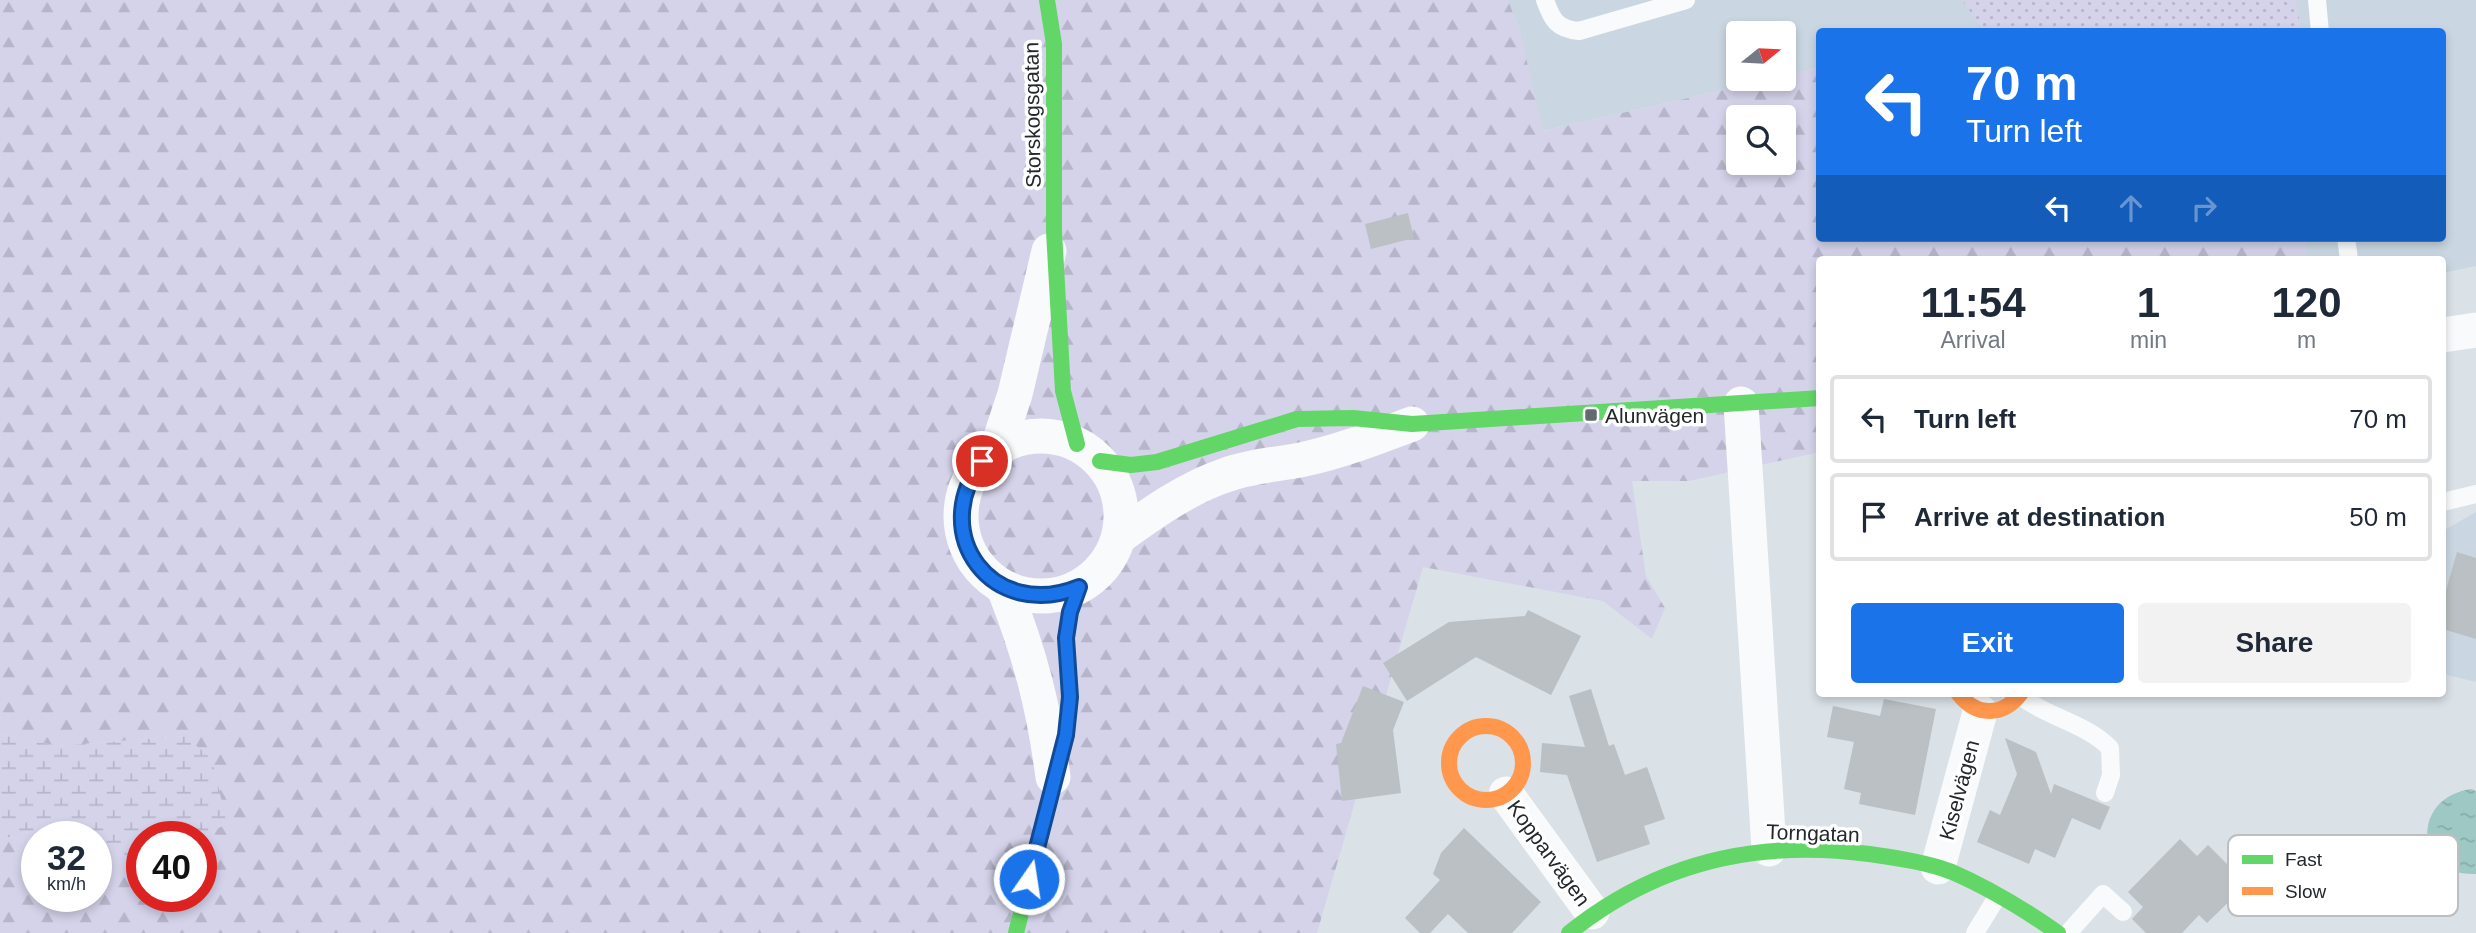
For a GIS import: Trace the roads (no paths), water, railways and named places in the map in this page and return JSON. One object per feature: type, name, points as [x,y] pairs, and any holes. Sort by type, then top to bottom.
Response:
[{"type":"street","name":"Storskogsgatan","points":[[1046,0],[1054,44],[1054,231],[1063,391],[1088,452]]},
{"type":"street","points":[[997,449],[1015,394],[1054,231]]},
{"type":"street","points":[[2446,335],[2476,330]]},
{"type":"street","points":[[1088,452],[1117,488],[1122,521],[1119,537],[1104,566],[1079,587],[1042,597],[1004,588],[976,564],[967,548],[960,511],[971,475],[997,449],[1028,436],[1061,438],[1088,452],[1132,465],[1157,462],[1297,419],[1353,418],[1412,424],[1816,398]]},
{"type":"street","points":[[1741,404],[1769,849]]},
{"type":"street","points":[[1119,537],[1169,503],[1223,476],[1259,464],[1302,460],[1347,449],[1412,424]]},
{"type":"street","points":[[1016,933],[1066,735],[1070,697],[1066,638],[1070,612],[1079,587]]},
{"type":"street","points":[[1004,588],[1028,650],[1045,713],[1053,778]]},
{"type":"street","name":"Kiselvägen","points":[[1938,867],[1969,702],[2002,711],[2018,697]]},
{"type":"street","name":"Kopparvägen","points":[[1485,725],[1497,727],[1516,740],[1524,764],[1521,777],[1506,794],[1491,800],[1479,799],[1457,786],[1451,775],[1450,752],[1463,733],[1485,725]]},
{"type":"street","name":"Kopparvägen","points":[[1506,794],[1581,922]]},
{"type":"street","name":"Torngatan","points":[[1581,922],[1667,875],[1769,849],[1841,851],[1938,867],[1997,897],[2058,933]]},
{"type":"lane","points":[[1545,0],[1552,21],[1565,30],[1579,31],[1686,0]]},
{"type":"lane","points":[[2317,0],[2320,28]]},
{"type":"lane","points":[[2446,501],[2476,494]]},
{"type":"lane","name":"Kiselvägen","points":[[2022,697],[2036,709],[2101,739],[2110,748],[2111,775],[2105,793]]},
{"type":"lane","points":[[2068,933],[2103,894],[2123,912]]},
{"type":"lane","points":[[1975,933],[1997,897]]},
{"type":"water","points":[[2471,789],[2476,791],[2476,874],[2458,872],[2458,835],[2427,835],[2429,821],[2437,806],[2451,795]]},
{"type":"place","name":"Alunvägen","points":[[1591,415]]}]
